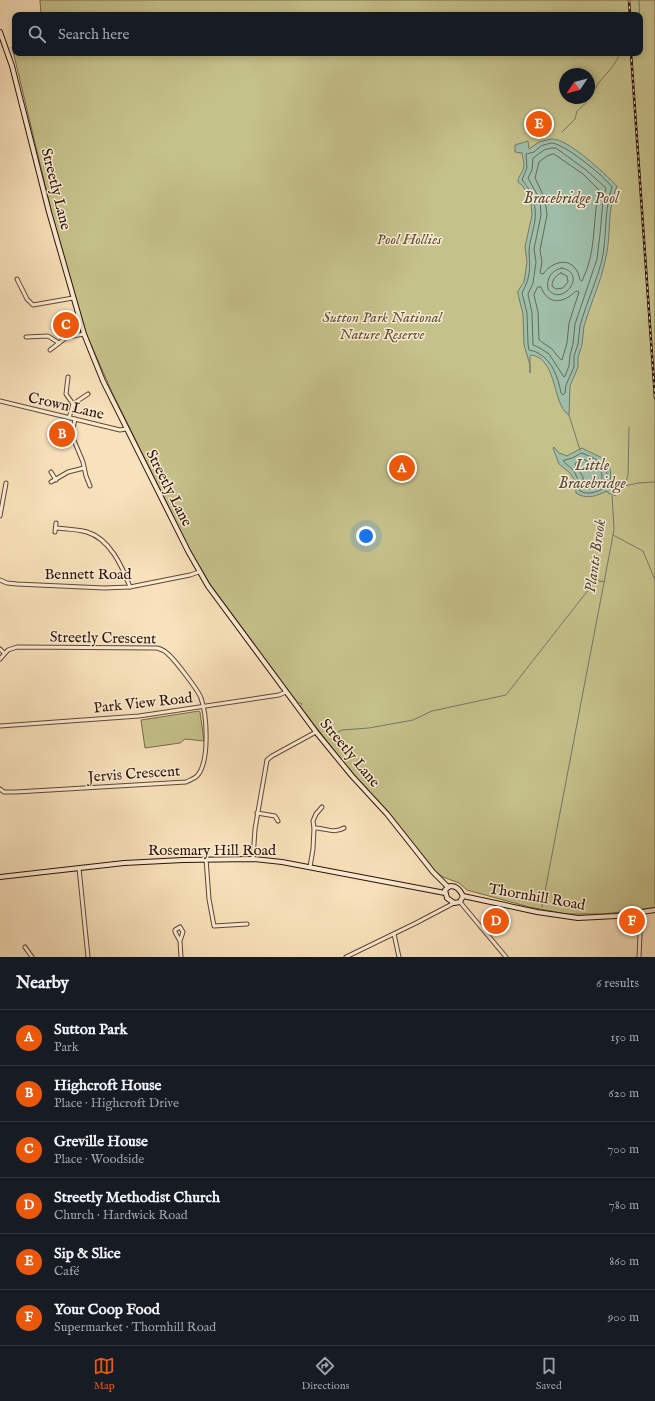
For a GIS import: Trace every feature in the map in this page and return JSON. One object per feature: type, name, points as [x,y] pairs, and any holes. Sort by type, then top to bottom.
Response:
[{"type":"main road","name":"Streetly Lane","points":[[0,33],[12,66],[72,298],[84,334],[103,381],[126,429],[199,572],[316,732],[352,776],[387,814],[433,872],[448,887]]},
{"type":"main road","name":"Rosemary Hill Road","points":[[0,876],[124,863],[206,859],[253,859],[282,862],[445,893]]},
{"type":"main road","points":[[455,887],[461,891],[464,896],[460,902],[454,903],[445,893],[446,888],[455,887]]},
{"type":"main road","name":"Thornhill Road","points":[[464,896],[517,908],[578,918],[598,918],[655,910]]},
{"type":"street","points":[[17,279],[27,299],[33,305],[72,298]]},
{"type":"street","points":[[50,350],[67,337],[84,334]]},
{"type":"street","points":[[26,337],[48,336],[59,343]]},
{"type":"street","points":[[68,377],[66,394],[73,404]]},
{"type":"street","points":[[69,418],[73,404],[88,394]]},
{"type":"street","name":"Crown Lane","points":[[0,401],[120,430],[126,429]]},
{"type":"street","points":[[75,419],[73,438],[83,462],[90,486]]},
{"type":"street","points":[[51,482],[68,472],[84,468]]},
{"type":"street","points":[[51,472],[56,480]]},
{"type":"street","points":[[88,482],[93,480]]},
{"type":"street","points":[[0,516],[6,482]]},
{"type":"street","points":[[55,532],[56,523]]},
{"type":"street","points":[[56,528],[86,531],[98,537],[109,546],[115,555],[130,587]]},
{"type":"street","name":"Bennett Road","points":[[0,580],[17,584],[104,588],[130,587],[199,572]]},
{"type":"street","name":"Streetly Crescent","points":[[4,653],[17,647],[157,648],[166,652],[171,657],[199,695],[203,707]]},
{"type":"street","points":[[0,648],[4,653],[0,659]]},
{"type":"street","name":"Park View Road","points":[[0,726],[139,716],[279,695],[286,692]]},
{"type":"street","name":"Jervis Crescent","points":[[0,789],[4,792],[16,792],[186,782],[198,775],[204,761],[206,738],[203,707]]},
{"type":"street","points":[[253,859],[257,814],[267,760],[316,732]]},
{"type":"street","points":[[310,867],[313,849],[313,821],[317,809],[322,807]]},
{"type":"street","points":[[257,814],[275,816],[278,821]]},
{"type":"street","points":[[336,826],[338,831]]},
{"type":"street","points":[[314,828],[321,828],[334,832],[344,828]]},
{"type":"street","points":[[206,859],[209,899],[214,926],[248,924]]},
{"type":"street","points":[[78,868],[88,957]]},
{"type":"street","points":[[460,902],[506,957]]},
{"type":"street","points":[[346,957],[454,903]]},
{"type":"street","points":[[639,957],[641,913]]},
{"type":"street","points":[[394,934],[399,957]]},
{"type":"street","points":[[180,941],[181,957]]},
{"type":"street","points":[[25,947],[32,956],[35,953]]},
{"type":"green space","name":"Sutton Park National Nature Reserve","points":[[40,0],[655,0],[655,908],[603,914],[566,914],[529,907],[467,890],[459,883],[443,877],[435,871],[388,813],[353,775],[300,706],[302,704],[298,703],[210,584],[190,550],[111,390],[86,333],[53,218],[14,56],[643,56],[643,12],[41,12]]},
{"type":"green space","points":[[199,711],[204,741],[185,739],[180,743],[145,748],[141,720]]},
{"type":"water","name":"Bracebridge Pool","points":[[551,139],[558,140],[576,150],[617,186],[611,204],[607,252],[599,283],[584,326],[582,345],[578,357],[578,367],[570,386],[569,415],[564,410],[560,402],[551,374],[546,365],[540,359],[532,355],[530,356],[530,365],[524,345],[523,314],[518,291],[524,282],[527,262],[525,247],[532,215],[531,203],[523,186],[518,182],[524,164],[522,153],[515,152],[515,145],[528,141],[529,149],[539,142]]},
{"type":"water","name":"Little Bracebridge","points":[[554,447],[559,453],[567,456],[582,448],[604,460],[610,468],[610,483],[615,487],[612,493],[609,494],[607,491],[588,497],[576,493],[575,481],[570,473],[559,464],[553,448]]},
{"type":"waterway","name":"Plants Brook","points":[[639,0],[639,12]]},
{"type":"waterway","name":"Plants Brook","points":[[562,132],[575,119],[577,111],[588,100],[618,56]]},
{"type":"waterway","name":"Plants Brook","points":[[569,415],[580,450]]},
{"type":"waterway","points":[[625,486],[628,475],[629,427]]},
{"type":"waterway","points":[[624,486],[655,482]]},
{"type":"waterway","points":[[615,487],[622,486]]},
{"type":"waterway","name":"Plants Brook","points":[[612,494],[616,496]]},
{"type":"waterway","name":"Plants Brook","points":[[542,907],[614,530],[612,494]]},
{"type":"waterway","points":[[613,535],[643,551],[655,580]]},
{"type":"waterway","points":[[338,732],[342,730],[369,728],[413,720],[432,711],[506,695],[596,580],[604,582]]},
{"type":"railway","points":[[629,0],[630,12]]},
{"type":"railway","points":[[631,56],[655,398]]},
{"type":"place","name":"Sip & Slice","points":[[539,124]]},
{"type":"place","name":"Greville House","points":[[66,325]]},
{"type":"place","name":"Highcroft House","points":[[62,434]]},
{"type":"place","name":"Sutton Park","points":[[402,468]]},
{"type":"place","name":"Streetly Methodist Church","points":[[496,921]]},
{"type":"place","name":"Your Coop Food","points":[[632,921]]},
{"type":"park label","name":"Pool Hollies","points":[[409,239]]}]
